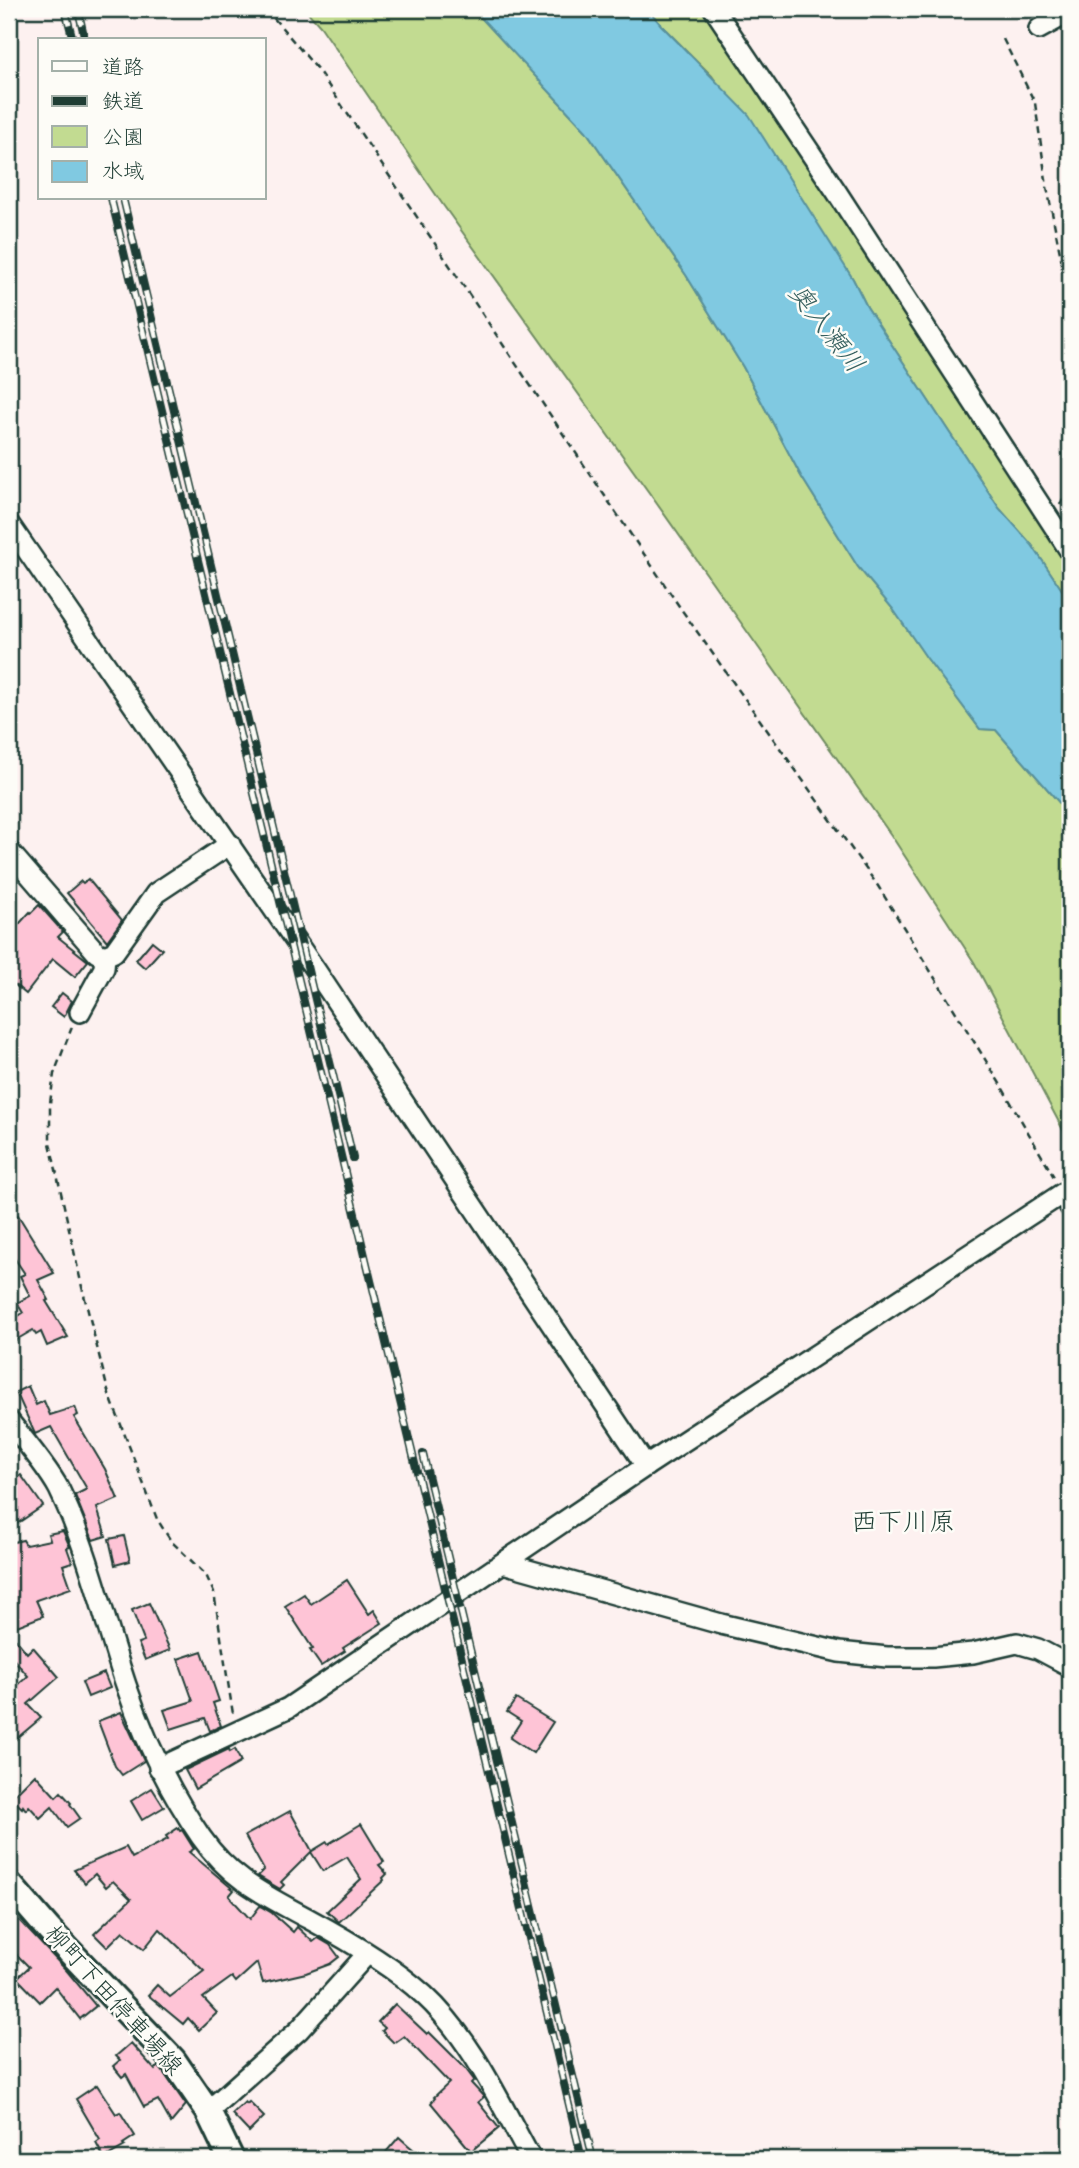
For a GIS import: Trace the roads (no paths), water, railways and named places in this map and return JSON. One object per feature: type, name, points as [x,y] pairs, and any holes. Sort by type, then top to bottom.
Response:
[{"type":"main road","name":"柳町下田停車場線","points":[[9,1884],[173,2060],[208,2111],[231,2159]]},
{"type":"street","points":[[715,9],[1070,551]]},
{"type":"street","points":[[1040,29],[1070,12]]},
{"type":"street","points":[[9,524],[230,844],[646,1466]]},
{"type":"street","points":[[9,851],[97,953],[105,956],[114,952],[156,893],[230,844]]},
{"type":"street","points":[[80,1012],[104,968],[105,956]]},
{"type":"street","points":[[159,1768],[288,1708],[646,1466],[1067,1200]]},
{"type":"street","points":[[9,1421],[58,1487],[92,1576],[127,1688],[159,1768],[218,1861],[273,1901],[310,1919],[367,1954],[424,1996],[443,2015],[471,2052],[531,2159]]},
{"type":"street","points":[[503,1563],[721,1624],[839,1652],[887,1657],[933,1657],[972,1653],[1017,1643],[1038,1649],[1070,1666]]},
{"type":"street","points":[[208,2111],[299,2029],[367,1954]]},
{"type":"water","name":"奥入瀬川","points":[[473,9],[648,9],[749,115],[853,279],[867,307],[999,508],[1032,545],[1070,602],[1070,815],[996,730],[980,729],[893,609],[858,567],[801,476],[743,367],[686,275],[586,131]]},
{"type":"railway","points":[[65,9],[72,38]]},
{"type":"railway","points":[[78,9],[85,38]]},
{"type":"railway","points":[[111,200],[582,2159]]},
{"type":"railway","points":[[123,200],[353,1158]]},
{"type":"railway","points":[[423,1454],[593,2159]]},
{"type":"district","name":"西下川原","points":[[903,1521]]}]
